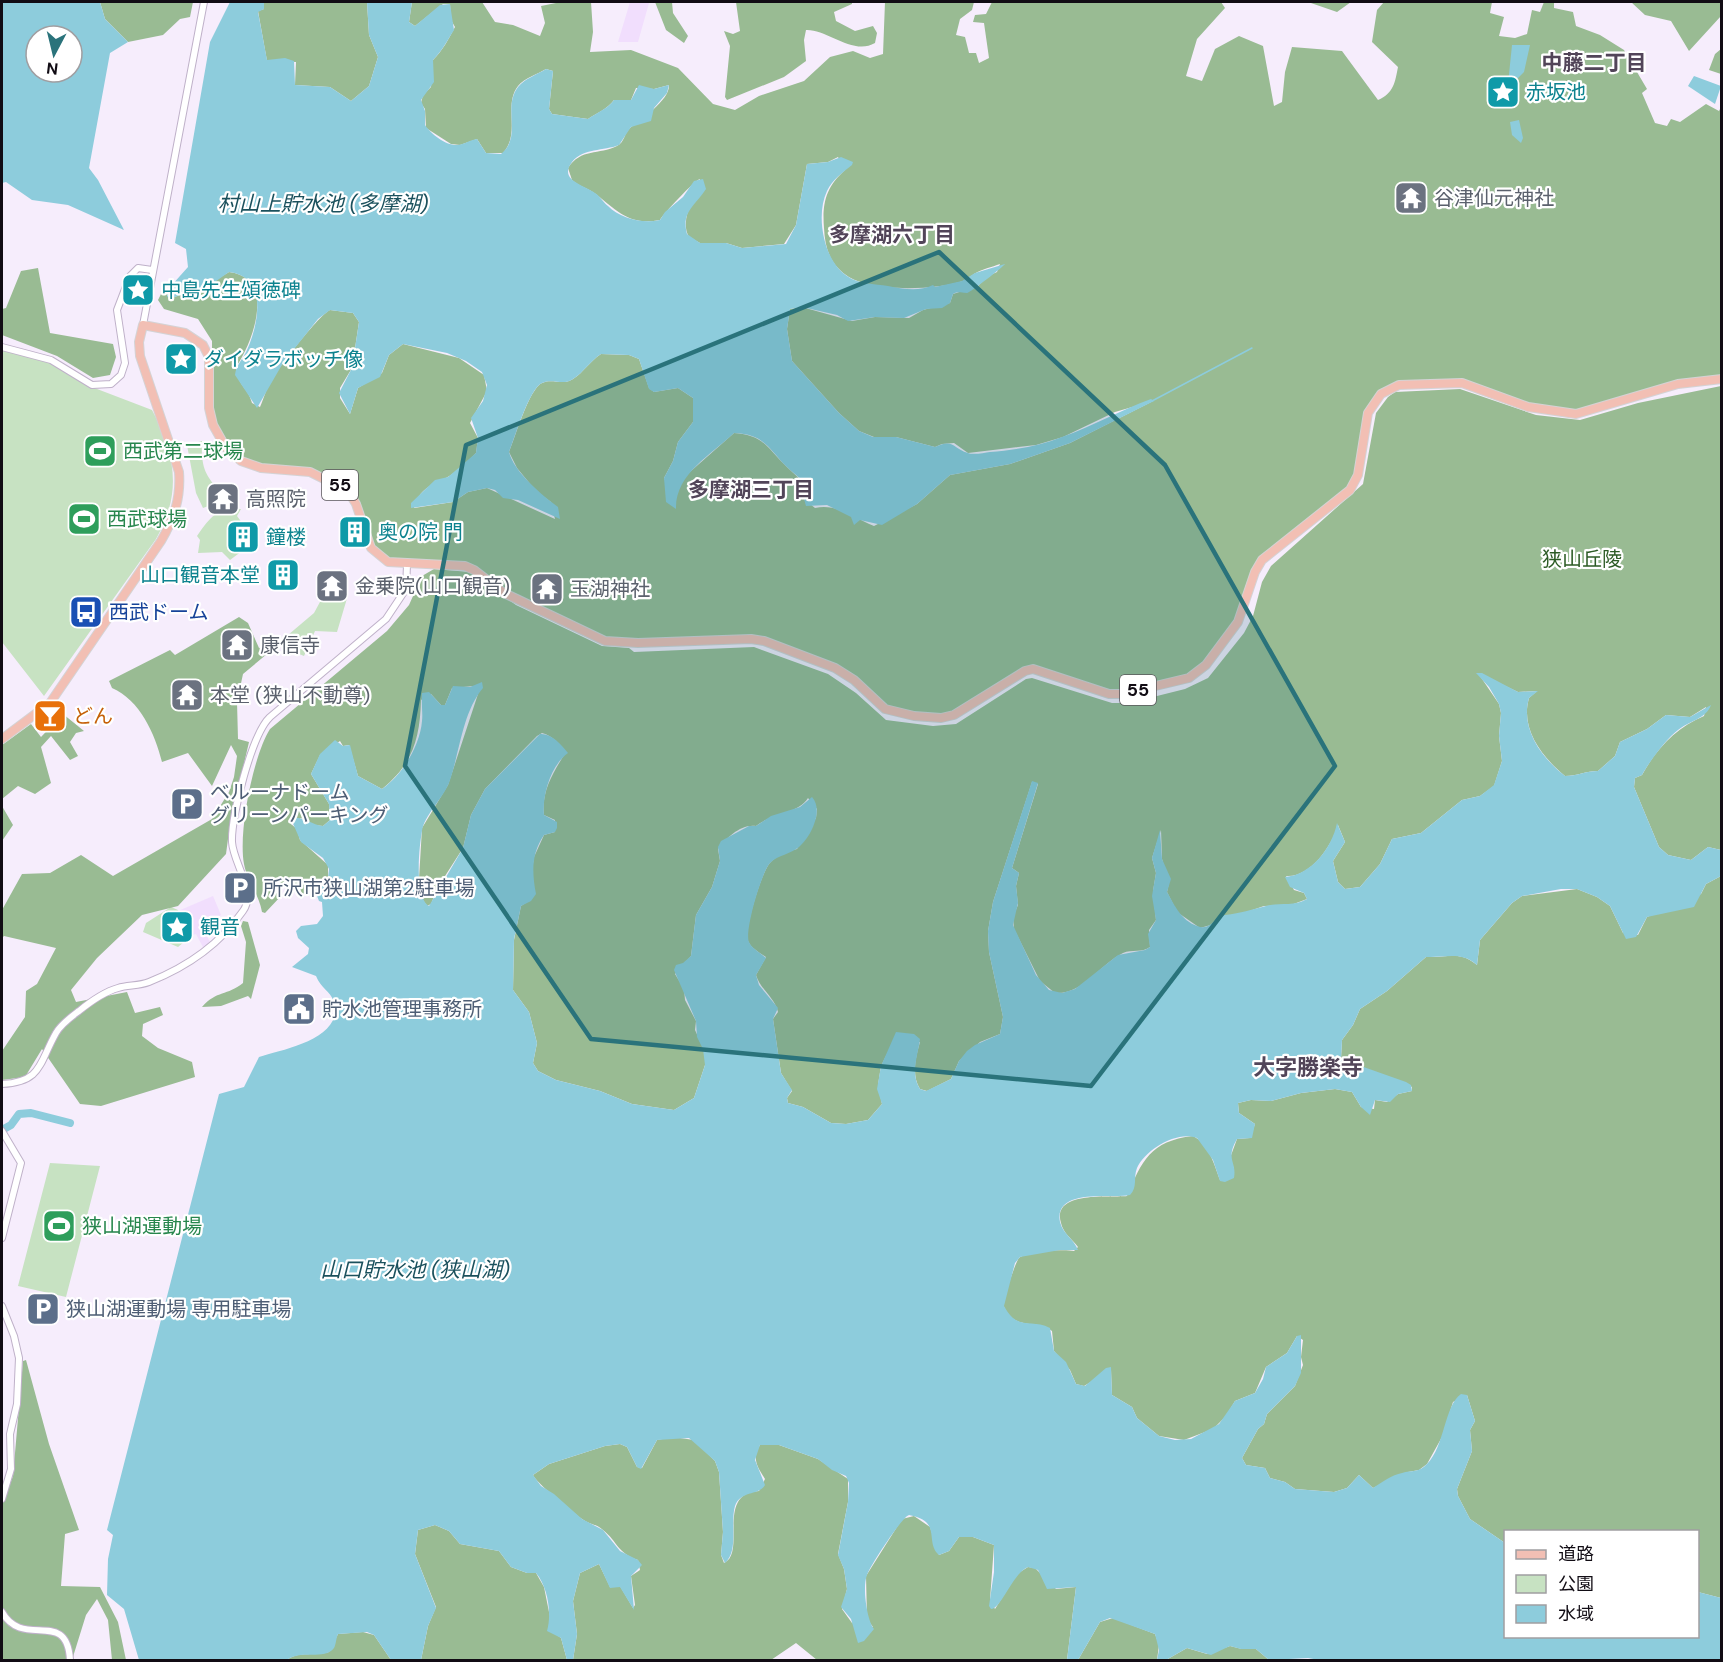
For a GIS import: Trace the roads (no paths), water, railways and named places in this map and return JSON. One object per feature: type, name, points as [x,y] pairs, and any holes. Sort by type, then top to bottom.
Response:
[{"type":"main road","name":"55","points":[[142,325],[185,333],[203,345],[209,357],[210,416],[226,448],[248,465],[310,472],[340,485],[353,497],[370,548],[388,562],[407,565],[465,566],[474,570],[504,593],[605,641],[638,643],[751,639],[764,641],[835,668],[854,680],[881,707],[902,714],[930,718],[954,715],[1011,677],[1033,669],[1102,693],[1122,694],[1189,678],[1206,665],[1238,621],[1255,572],[1262,561],[1350,490],[1358,475],[1368,413],[1380,394],[1389,389],[1412,384],[1462,383],[1528,407],[1576,414],[1678,384],[1722,379]]},
{"type":"main road","points":[[2,739],[50,703],[161,541],[173,518],[179,497],[179,472],[140,356],[142,325]]},
{"type":"street","points":[[142,325],[204,2]]},
{"type":"street","points":[[2,347],[51,360],[92,385],[111,384],[121,375],[125,363],[116,319],[118,306],[134,271],[138,268],[152,270]]},
{"type":"street","points":[[2,1084],[23,1081],[35,1074],[58,1029],[87,1005],[117,988],[149,982],[201,955],[215,944],[243,912],[248,896],[233,851],[232,835],[257,733],[270,717],[387,619],[406,589],[407,565]]},
{"type":"street","points":[[2,1133],[21,1163],[2,1238]]},
{"type":"street","points":[[2,1306],[14,1336],[19,1358],[17,1404],[10,1434],[11,1469],[2,1499]]},
{"type":"street","points":[[2,1612],[11,1623],[30,1631],[59,1632],[67,1644],[70,1660]]},
{"type":"water","points":[[2,2],[100,2],[105,19],[128,42],[110,53],[89,168],[98,180],[124,230],[68,205],[32,200],[6,182],[2,183]]},
{"type":"water","name":"村山上貯水池 (多摩湖)","points":[[230,2],[264,2],[264,9],[258,12],[267,60],[285,58],[294,61],[295,85],[330,87],[351,101],[369,86],[378,57],[369,35],[367,2],[412,2],[409,22],[415,26],[440,5],[450,4],[454,30],[433,60],[434,82],[421,100],[425,111],[425,125],[435,136],[449,144],[458,145],[477,139],[486,153],[501,154],[507,147],[511,139],[512,104],[518,87],[546,69],[553,71],[549,109],[552,114],[588,119],[614,100],[631,100],[639,85],[654,89],[669,85],[667,93],[654,108],[651,121],[631,127],[619,145],[577,157],[572,162],[568,173],[570,178],[597,194],[619,214],[646,221],[660,220],[665,212],[683,197],[694,181],[703,179],[706,189],[690,210],[686,220],[687,234],[700,243],[726,243],[742,248],[786,244],[796,225],[807,164],[828,162],[841,157],[853,162],[827,191],[823,201],[822,225],[832,260],[847,276],[856,281],[917,289],[962,281],[975,273],[1005,264],[969,292],[953,294],[950,303],[942,308],[926,309],[904,318],[875,317],[848,321],[837,315],[802,307],[790,309],[787,329],[792,361],[839,413],[859,431],[873,437],[896,437],[935,447],[946,443],[968,453],[979,454],[1045,443],[1151,399],[1154,401],[1070,443],[1010,464],[950,475],[917,504],[882,525],[860,520],[854,525],[851,517],[827,505],[806,506],[804,499],[808,487],[803,481],[765,443],[752,436],[734,433],[705,457],[688,475],[681,485],[676,509],[666,502],[664,478],[673,461],[678,442],[693,422],[693,398],[678,388],[654,392],[649,389],[639,359],[629,355],[601,354],[569,381],[550,381],[537,387],[527,404],[509,452],[522,475],[558,507],[560,519],[518,500],[503,498],[495,490],[487,488],[468,492],[453,502],[411,508],[411,503],[435,480],[448,477],[476,453],[478,438],[471,418],[483,401],[487,385],[482,372],[466,361],[447,353],[403,344],[389,355],[380,377],[358,388],[350,414],[339,393],[352,368],[359,322],[353,313],[330,310],[318,319],[283,363],[257,408],[235,375],[251,339],[257,315],[255,292],[250,282],[229,272],[212,284],[172,298],[167,297],[171,286],[188,267],[186,249],[175,243],[210,42]]},
{"type":"water","name":"赤坂池","points":[[1512,45],[1530,45],[1524,72],[1515,81],[1517,91],[1509,93],[1508,84]]},
{"type":"water","points":[[1694,76],[1721,86],[1715,104],[1688,86]]},
{"type":"water","name":"赤坂池","points":[[1519,120],[1523,138],[1521,143],[1512,135],[1510,122]]},
{"type":"water","name":"山口貯水池 (狭山湖)","points":[[1476,673],[1482,673],[1518,692],[1538,691],[1529,698],[1527,710],[1530,732],[1548,761],[1565,776],[1598,771],[1615,756],[1620,742],[1647,729],[1666,715],[1690,717],[1711,705],[1705,714],[1682,727],[1669,739],[1642,775],[1635,778],[1634,787],[1659,847],[1668,855],[1691,860],[1708,847],[1721,850],[1721,876],[1706,884],[1694,907],[1647,917],[1636,937],[1626,939],[1610,906],[1597,897],[1577,889],[1561,889],[1522,896],[1512,903],[1480,940],[1477,965],[1465,958],[1453,956],[1426,957],[1387,991],[1360,1009],[1353,1025],[1342,1040],[1341,1059],[1406,1082],[1411,1085],[1412,1091],[1398,1094],[1390,1102],[1375,1100],[1370,1115],[1361,1107],[1352,1092],[1335,1089],[1301,1093],[1271,1101],[1251,1100],[1238,1103],[1239,1113],[1255,1124],[1252,1138],[1237,1139],[1232,1152],[1234,1178],[1225,1182],[1220,1181],[1213,1160],[1197,1138],[1180,1137],[1162,1143],[1141,1161],[1136,1172],[1134,1189],[1130,1195],[1086,1197],[1066,1204],[1060,1211],[1060,1222],[1078,1250],[1060,1250],[1020,1257],[1015,1263],[1004,1306],[1014,1319],[1020,1322],[1050,1328],[1054,1351],[1066,1362],[1076,1384],[1085,1386],[1106,1368],[1111,1367],[1112,1395],[1132,1407],[1137,1418],[1159,1436],[1175,1440],[1191,1439],[1219,1424],[1235,1401],[1255,1393],[1263,1379],[1266,1367],[1287,1353],[1297,1336],[1301,1335],[1301,1373],[1295,1386],[1267,1414],[1264,1424],[1258,1429],[1242,1458],[1246,1465],[1265,1468],[1270,1478],[1285,1482],[1295,1489],[1334,1492],[1347,1488],[1359,1475],[1373,1488],[1395,1475],[1421,1469],[1438,1447],[1455,1400],[1461,1394],[1467,1395],[1475,1421],[1470,1430],[1472,1451],[1457,1489],[1458,1496],[1470,1519],[1504,1542],[1504,1638],[1699,1638],[1699,1592],[1721,1598],[1721,1660],[1319,1660],[1308,1658],[1269,1660],[1256,1649],[1230,1646],[1211,1655],[1187,1648],[1166,1660],[1157,1660],[1159,1650],[1155,1634],[1110,1618],[1100,1622],[1078,1660],[1067,1660],[1076,1587],[1047,1589],[1038,1570],[1028,1567],[1017,1576],[999,1603],[991,1609],[989,1606],[994,1572],[994,1545],[973,1537],[959,1537],[949,1551],[939,1555],[935,1550],[926,1522],[909,1515],[886,1542],[867,1575],[866,1603],[874,1629],[864,1641],[858,1643],[851,1619],[841,1607],[847,1589],[844,1569],[838,1555],[848,1502],[849,1483],[846,1476],[832,1470],[818,1459],[779,1445],[760,1445],[755,1460],[765,1485],[759,1491],[741,1498],[735,1506],[732,1551],[725,1563],[721,1555],[723,1532],[719,1472],[715,1461],[689,1438],[657,1440],[641,1469],[637,1467],[627,1447],[620,1444],[605,1446],[549,1464],[533,1475],[541,1486],[554,1494],[582,1519],[603,1530],[620,1551],[638,1560],[642,1565],[631,1576],[634,1610],[620,1587],[610,1588],[599,1564],[580,1573],[573,1601],[577,1634],[573,1660],[567,1660],[561,1638],[547,1631],[548,1601],[536,1573],[527,1573],[511,1567],[499,1551],[460,1544],[449,1531],[435,1525],[418,1530],[415,1554],[436,1608],[428,1626],[421,1660],[391,1660],[374,1635],[367,1632],[338,1634],[335,1647],[330,1652],[318,1655],[299,1655],[287,1660],[139,1660],[124,1609],[107,1595],[108,1559],[113,1535],[107,1530],[219,1094],[244,1087],[259,1057],[296,1046],[321,1034],[330,1025],[335,1015],[334,1002],[316,976],[292,967],[308,954],[309,948],[298,938],[296,931],[301,926],[317,924],[323,916],[322,902],[319,901],[315,891],[328,878],[329,869],[323,858],[301,842],[291,819],[298,818],[323,826],[330,820],[329,804],[311,774],[320,754],[335,740],[343,746],[350,745],[358,776],[382,789],[403,768],[414,750],[421,731],[422,693],[429,692],[441,705],[445,705],[453,686],[470,687],[482,682],[483,688],[470,709],[466,721],[449,783],[423,825],[419,883],[424,901],[429,906],[463,848],[471,815],[485,789],[540,734],[552,737],[562,746],[568,753],[552,773],[546,790],[544,807],[544,815],[557,822],[557,828],[555,832],[544,835],[537,849],[533,871],[536,894],[531,901],[521,906],[514,939],[513,990],[529,1012],[537,1043],[533,1063],[538,1071],[556,1080],[600,1091],[632,1104],[674,1110],[694,1098],[705,1065],[703,1049],[697,1037],[696,1021],[674,970],[676,965],[683,963],[691,956],[696,915],[712,887],[720,861],[718,847],[721,841],[749,826],[756,826],[771,816],[800,807],[812,797],[817,809],[812,830],[799,847],[770,863],[755,902],[748,936],[752,947],[766,958],[756,975],[759,985],[778,1008],[773,1019],[781,1073],[792,1090],[787,1098],[788,1103],[803,1107],[831,1123],[846,1124],[868,1120],[882,1104],[877,1089],[881,1066],[896,1032],[914,1034],[920,1039],[915,1077],[920,1089],[926,1091],[951,1079],[959,1061],[967,1051],[1000,1034],[1003,1017],[989,952],[988,931],[993,902],[1032,781],[1038,783],[1012,868],[1019,873],[1016,886],[1018,903],[1013,925],[1036,975],[1049,990],[1062,993],[1075,989],[1118,955],[1150,947],[1148,934],[1156,920],[1152,896],[1156,873],[1152,858],[1160,830],[1162,859],[1171,879],[1167,892],[1179,912],[1197,926],[1206,927],[1221,916],[1271,905],[1297,903],[1307,899],[1304,893],[1290,887],[1285,877],[1303,871],[1319,859],[1330,842],[1337,823],[1345,842],[1333,861],[1338,882],[1345,889],[1360,887],[1380,864],[1392,839],[1421,833],[1462,800],[1480,796],[1494,785],[1502,761],[1499,736],[1501,713],[1499,704],[1489,687]]},
{"type":"waterway","points":[[1152,401],[1252,348]]},
{"type":"waterway","points":[[2,1130],[11,1125],[19,1114],[31,1113],[70,1123]]},
{"type":"place","name":"赤坂池","points":[[1503,92]]},
{"type":"place","name":"谷津仙元神社","points":[[1411,198]]},
{"type":"place","name":"中島先生頌徳碑","points":[[138,290]]},
{"type":"place","name":"ダイダラボッチ像","points":[[181,359]]},
{"type":"place","name":"西武第二球場","points":[[100,451]]},
{"type":"place","name":"高照院","points":[[223,499]]},
{"type":"place","name":"西武球場","points":[[84,519]]},
{"type":"place","name":"奥の院 門","points":[[355,532]]},
{"type":"place","name":"鐘楼","points":[[243,537]]},
{"type":"place","name":"山口観音本堂","points":[[283,575]]},
{"type":"place","name":"金乗院(山口観音)","points":[[332,586]]},
{"type":"place","name":"玉湖神社","points":[[547,589]]},
{"type":"place","name":"西武ドーム","points":[[86,612]]},
{"type":"place","name":"康信寺","points":[[237,645]]},
{"type":"place","name":"本堂 (狭山不動尊)","points":[[187,695]]},
{"type":"place","name":"どん","points":[[50,716]]},
{"type":"place","name":"ベルーナドーム グリーンパーキング","points":[[187,804]]},
{"type":"place","name":"所沢市狭山湖第2駐車場","points":[[240,888]]},
{"type":"place","name":"観音","points":[[177,927]]},
{"type":"place","name":"貯水池管理事務所","points":[[299,1009]]},
{"type":"place","name":"狭山湖運動場","points":[[59,1226]]},
{"type":"place","name":"狭山湖運動場 専用駐車場","points":[[43,1309]]},
{"type":"district","name":"中藤二丁目","points":[[1594,63]]},
{"type":"district","name":"多摩湖六丁目","points":[[892,235]]},
{"type":"district","name":"多摩湖三丁目","points":[[751,490]]},
{"type":"district","name":"大字勝楽寺","points":[[1308,1067]]},
{"type":"park label","name":"狭山丘陵","points":[[1582,559]]}]
